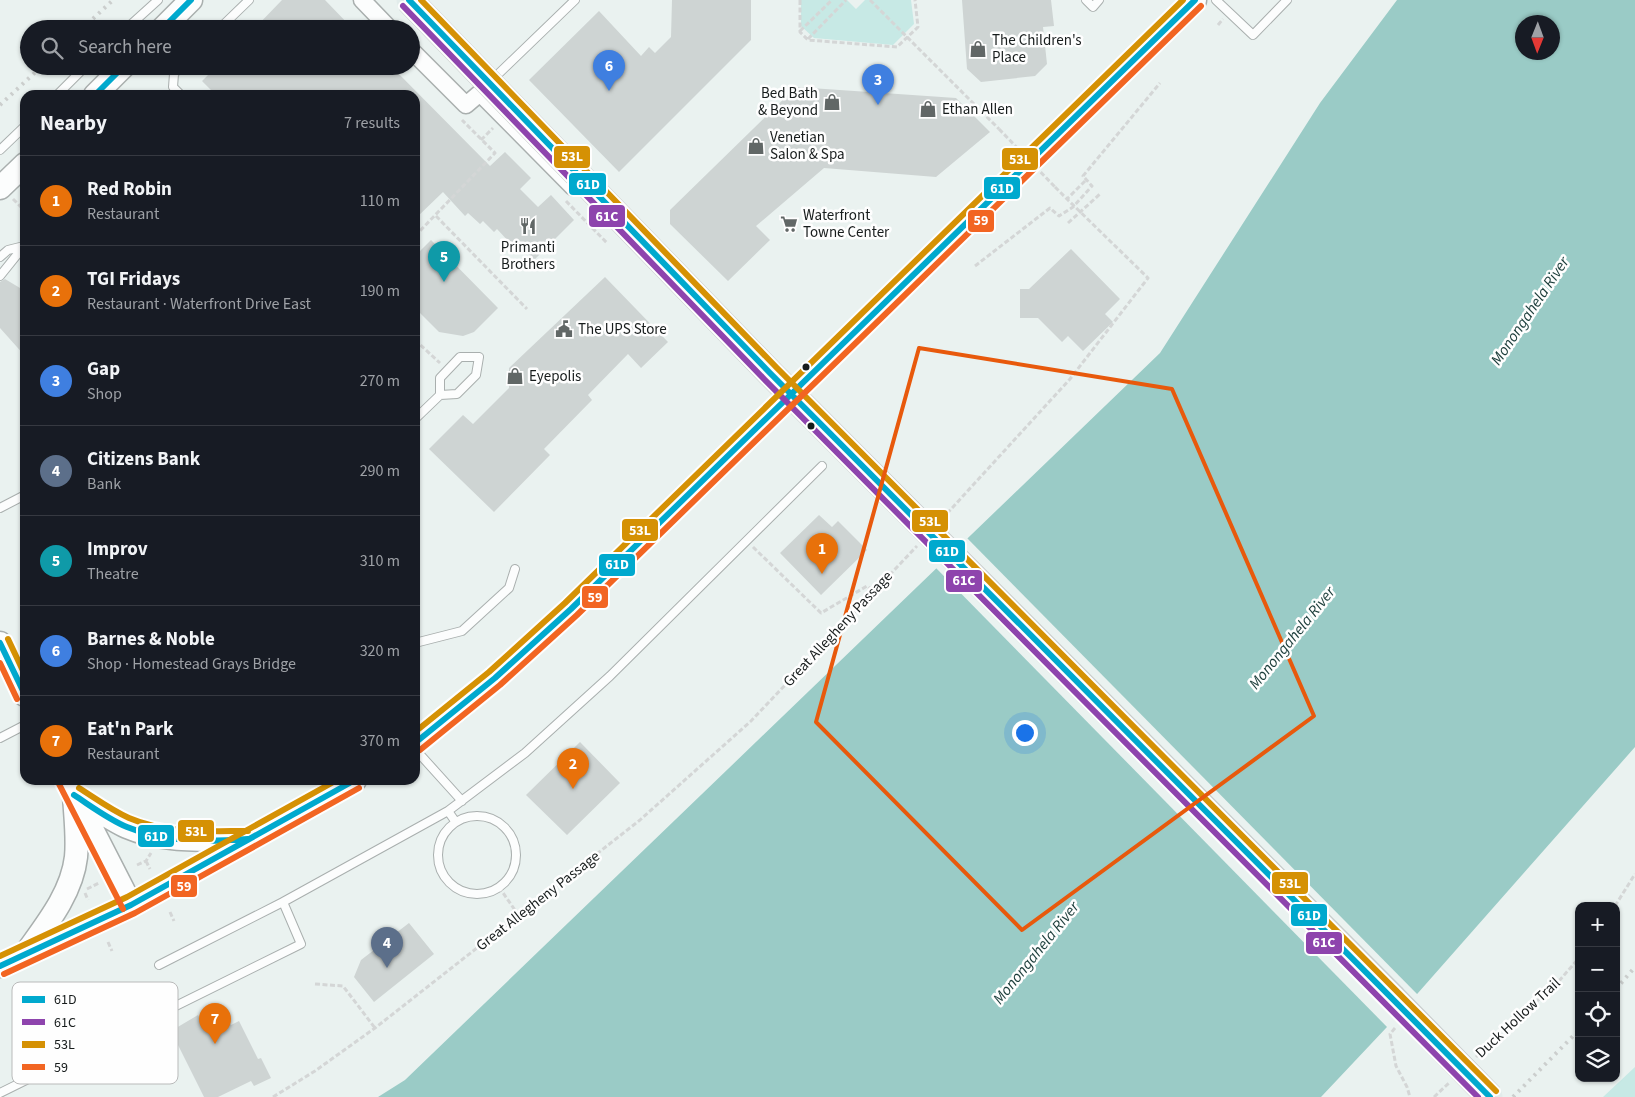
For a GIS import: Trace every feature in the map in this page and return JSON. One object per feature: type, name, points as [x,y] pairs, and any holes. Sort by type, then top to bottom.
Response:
[{"type":"main road","points":[[409,0],[770,373],[1490,1097]]},
{"type":"street","points":[[171,20],[191,0]]},
{"type":"street","points":[[362,0],[381,20]]},
{"type":"street","points":[[420,739],[467,703],[554,623],[785,402],[1195,0]]},
{"type":"street","points":[[420,59],[466,105],[480,93],[736,355],[785,402]]},
{"type":"street","points":[[100,90],[115,75]]},
{"type":"street","points":[[0,188],[20,169]]},
{"type":"street","points":[[0,643],[20,685]]},
{"type":"street","points":[[0,966],[131,905],[345,785]]},
{"type":"street","points":[[70,787],[126,827],[175,839],[248,840]]},
{"type":"street","points":[[70,787],[131,905]]},
{"type":"street","points":[[26,954],[56,911],[69,881],[76,857],[70,787]]},
{"type":"lane","points":[[136,20],[158,0]]},
{"type":"lane","points":[[228,20],[249,0]]},
{"type":"lane","points":[[480,93],[575,0]]},
{"type":"lane","points":[[1086,0],[1093,7],[1100,0]]},
{"type":"lane","points":[[1216,0],[1253,35],[1287,0]]},
{"type":"lane","points":[[62,90],[77,75]]},
{"type":"lane","points":[[174,75],[173,86],[177,90]]},
{"type":"lane","points":[[0,150],[20,131]]},
{"type":"lane","points":[[0,257],[8,250],[20,247]]},
{"type":"lane","points":[[0,276],[20,252]]},
{"type":"lane","points":[[420,414],[440,395],[457,394],[476,375],[479,357],[460,357],[440,378],[440,395]]},
{"type":"lane","points":[[159,965],[283,902],[448,811],[462,801],[525,753],[610,676],[822,466]]},
{"type":"lane","points":[[0,508],[20,498]]},
{"type":"lane","points":[[420,642],[462,631],[510,588],[515,569]]},
{"type":"lane","points":[[0,738],[20,728]]},
{"type":"lane","points":[[420,755],[462,801]]},
{"type":"lane","points":[[448,811],[455,821]]},
{"type":"lane","points":[[474,815],[494,819],[510,832],[516,852],[512,872],[499,887],[475,894],[452,886],[447,879],[438,865],[439,840],[455,821],[474,815]]},
{"type":"lane","points":[[178,1005],[301,944],[283,902]]},
{"type":"lane","points":[[0,1093],[18,1084]]},
{"type":"path","points":[[800,0],[800,32],[808,40],[898,47],[918,27],[915,0]]},
{"type":"path","points":[[800,32],[832,0]]},
{"type":"path","points":[[808,40],[846,0]]},
{"type":"path","points":[[870,0],[1073,207],[1148,278],[1070,379],[938,523]]},
{"type":"path","points":[[975,266],[1050,208],[1059,216],[1073,207],[1092,186],[1084,176],[1160,83]]},
{"type":"path","points":[[420,231],[495,153],[455,114]]},
{"type":"path","points":[[1067,199],[1086,180]]},
{"type":"path","points":[[1068,223],[1081,214],[1100,194]]},
{"type":"path","points":[[578,212],[607,243]]},
{"type":"path","points":[[436,216],[526,309]]},
{"type":"path","points":[[420,345],[433,358]]},
{"type":"path","points":[[747,541],[821,613],[868,586],[874,592]]},
{"type":"path","name":"Great Allegheny Passage","points":[[273,1097],[315,1072],[374,1028],[640,820],[751,721],[919,544]]},
{"type":"path","points":[[137,865],[146,861],[154,845]]},
{"type":"path","points":[[146,861],[150,869]]},
{"type":"path","points":[[1618,902],[1635,874]]},
{"type":"path","points":[[499,887],[519,916]]},
{"type":"path","points":[[170,912],[174,920]]},
{"type":"path","points":[[108,942],[112,951]]},
{"type":"path","name":"Duck Hollow Trail","points":[[1474,1059],[1559,980],[1575,962]]},
{"type":"path","points":[[314,984],[343,986],[374,1028]]},
{"type":"path","points":[[1396,1027],[1390,1034],[1396,1066],[1410,1097]]},
{"type":"path","points":[[1434,1097],[1454,1078]]},
{"type":"highlighted area","points":[[919,348],[1172,389],[1314,716],[1022,930],[816,722]]},
{"type":"shaded area","points":[[801,0],[847,0],[856,9],[865,0],[911,0],[914,24],[893,45],[814,38],[801,26]]},
{"type":"shaded area","points":[[1635,1067],[1635,1097],[1603,1097],[1620,1082]]},
{"type":"water","name":"Monongahela River","points":[[1397,0],[1635,0],[1635,747],[1403,1010],[1321,1097],[378,1097],[405,1080],[1160,353],[1320,103]]},
{"type":"pier","points":[[966,537],[1419,996],[1389,1029],[935,567]]},
{"type":"building","points":[[282,0],[325,0],[344,20],[263,20]]},
{"type":"building","points":[[672,0],[751,0],[751,40],[619,172],[529,80],[599,11],[641,56],[649,47],[655,53],[671,37]]},
{"type":"building","points":[[962,0],[1051,0],[1054,26],[1043,27],[1047,64],[1035,76],[981,82],[967,69]]},
{"type":"building","points":[[208,75],[400,75],[415,90],[211,90],[202,81]]},
{"type":"building","points":[[796,87],[956,98],[990,132],[936,177],[824,168],[756,226],[770,240],[728,281],[670,224],[670,210]]},
{"type":"building","points":[[420,95],[490,166],[505,152],[531,178],[520,189],[538,207],[551,195],[574,220],[534,260],[515,240],[511,244],[497,229],[494,232],[483,221],[480,224],[468,213],[465,216],[443,192],[420,214]]},
{"type":"building","points":[[431,240],[498,308],[474,332],[463,336],[439,332],[420,313],[420,251]]},
{"type":"building","points":[[1071,249],[1120,299],[1105,314],[1113,322],[1083,351],[1068,336],[1062,342],[1038,318],[1020,318],[1020,289],[1029,289]]},
{"type":"building","points":[[605,277],[668,342],[641,368],[628,354],[588,395],[592,400],[544,449],[550,455],[494,512],[429,449],[463,415],[473,424],[509,388],[509,368]]},
{"type":"building","points":[[5,279],[20,288],[20,350],[0,328],[0,282]]},
{"type":"building","points":[[819,515],[832,527],[838,521],[867,550],[821,595],[780,553]]},
{"type":"building","points":[[580,742],[620,783],[567,835],[526,795]]},
{"type":"building","points":[[409,923],[434,954],[374,1002],[354,977],[361,960]]},
{"type":"building","points":[[224,1010],[231,1025],[239,1021],[258,1059],[261,1058],[271,1078],[254,1086],[251,1081],[218,1097],[204,1097],[178,1045],[178,1027],[198,1015],[201,1021]]},
{"type":"railway","points":[[92,20],[113,0]]},
{"type":"railway","points":[[0,105],[32,75]]},
{"type":"railway","points":[[1620,984],[1635,967]]},
{"type":"railway","points":[[1513,1097],[1575,1034]]},
{"type":"transit line","name":"61D","points":[[171,20],[191,0]]},
{"type":"transit line","name":"61D","points":[[409,0],[770,373],[1490,1097]]},
{"type":"transit line","name":"53L","points":[[421,0],[776,367],[1496,1091]]},
{"type":"transit line","name":"53L","points":[[420,728],[489,672],[565,603],[1183,0]]},
{"type":"transit line","name":"61D","points":[[420,739],[495,678],[571,609],[1195,0]]},
{"type":"transit line","name":"61C","points":[[403,6],[417,20]]},
{"type":"transit line","name":"59","points":[[420,750],[500,685],[577,615],[1201,6]]},
{"type":"transit line","name":"61C","points":[[420,24],[764,379],[1478,1097]]},
{"type":"transit line","name":"61D","points":[[100,90],[115,75]]},
{"type":"transit line","name":"53L","points":[[8,639],[20,664]]},
{"type":"transit line","name":"61D","points":[[0,643],[20,685]]},
{"type":"transit line","name":"59","points":[[0,663],[17,699]]},
{"type":"transit line","name":"59","points":[[60,785],[123,909]]},
{"type":"transit line","name":"53L","points":[[0,956],[127,897],[328,785]]},
{"type":"transit line","name":"61D","points":[[0,966],[131,905],[346,785]]},
{"type":"transit line","name":"53L","points":[[79,788],[129,818],[158,827],[203,831],[248,831]]},
{"type":"transit line","name":"59","points":[[4,974],[135,913],[359,788]]},
{"type":"transit line","name":"61D","points":[[74,795],[120,824],[156,836],[202,841],[248,839]]},
{"type":"place","name":"The Children's Place","points":[[978,49]]},
{"type":"place","name":"Barnes & Noble","points":[[609,91]]},
{"type":"place","name":"Bed Bath & Beyond","points":[[832,102]]},
{"type":"place","name":"Gap","points":[[878,105]]},
{"type":"place","name":"Ethan Allen","points":[[928,109]]},
{"type":"place","name":"Venetian Salon & Spa","points":[[756,146]]},
{"type":"place","name":"Waterfront Towne Center","points":[[789,224]]},
{"type":"place","name":"Primanti Brothers","points":[[528,226]]},
{"type":"place","name":"Improv","points":[[444,282]]},
{"type":"place","name":"The UPS Store","points":[[564,329]]},
{"type":"place","name":"Eyepolis","points":[[515,376]]},
{"type":"place","name":"Red Robin","points":[[822,574]]},
{"type":"place","name":"TGI Fridays","points":[[573,789]]},
{"type":"place","name":"Citizens Bank","points":[[387,968]]},
{"type":"place","name":"Eat'n Park","points":[[215,1044]]}]
